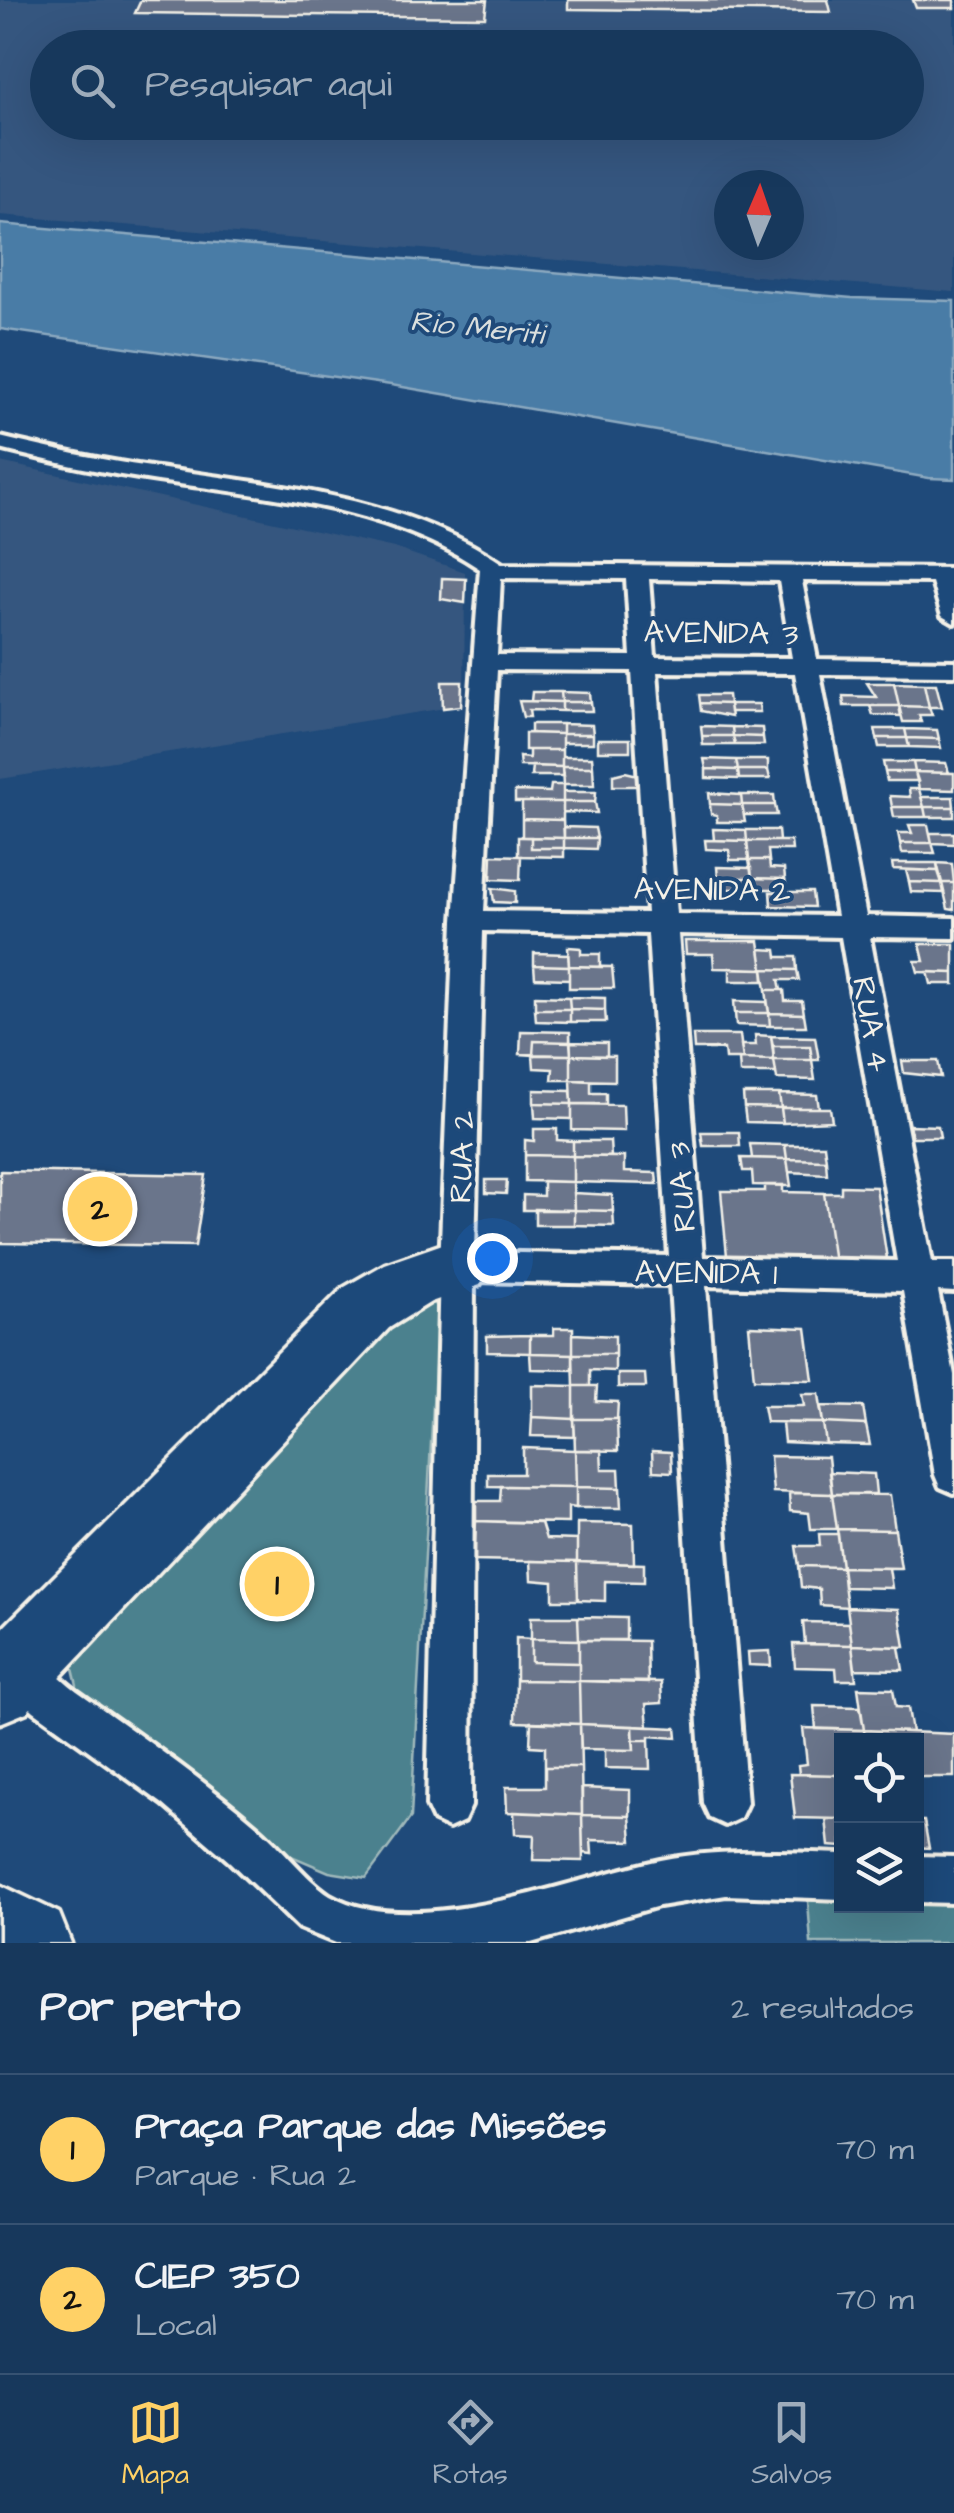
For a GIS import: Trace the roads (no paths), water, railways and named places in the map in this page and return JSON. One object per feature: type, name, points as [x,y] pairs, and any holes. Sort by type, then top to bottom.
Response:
[{"type":"highway","points":[[9,1676],[366,1308],[408,1283],[457,1266]]},
{"type":"highway","points":[[0,1927],[28,1943]]},
{"type":"street","points":[[0,444],[109,468],[318,503],[395,522],[432,532],[494,570],[948,575],[954,616]]},
{"type":"street","name":"RUA 2","points":[[449,1806],[457,1266],[469,921],[489,574],[494,570]]},
{"type":"street","name":"RUA 3","points":[[637,572],[725,1803]]},
{"type":"street","name":"RUA 4","points":[[790,573],[954,1475]]},
{"type":"street","name":"AVENIDA 3","points":[[486,662],[954,668]]},
{"type":"street","name":"AVENIDA 2","points":[[469,921],[954,928]]},
{"type":"street","name":"AVENIDA 1","points":[[457,1266],[954,1277]]},
{"type":"street","points":[[9,1676],[49,1696],[205,1812],[315,1912],[370,1934],[431,1936],[507,1927],[659,1882],[726,1873],[834,1877]]},
{"type":"street","points":[[924,1879],[954,1880]]},
{"type":"water","name":"Rio Meriti","points":[[0,224],[852,298],[954,301],[954,479],[929,478],[391,385],[0,329]]},
{"type":"place","name":"CIEP 350","points":[[100,1209]]},
{"type":"place","name":"Praça Parque das Missões","points":[[277,1584]]}]
